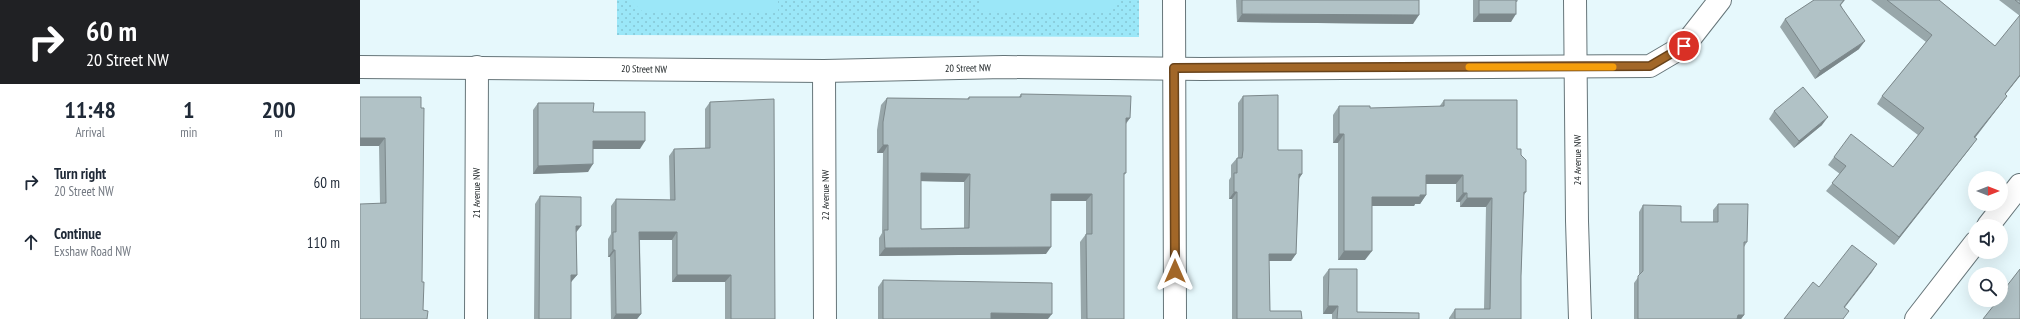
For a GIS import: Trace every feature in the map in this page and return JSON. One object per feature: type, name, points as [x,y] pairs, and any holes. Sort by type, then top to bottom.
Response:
[{"type":"street","points":[[1174,0],[1175,319]]},
{"type":"street","name":"24 Avenue NW","points":[[1575,0],[1576,221],[1580,319]]},
{"type":"street","name":"20 Street NW","points":[[360,67],[824,70],[1004,67],[1174,68],[1650,66],[1684,46],[1720,0]]},
{"type":"street","name":"21 Avenue NW","points":[[476,319],[477,67]]},
{"type":"street","name":"22 Avenue NW","points":[[824,70],[825,319]]},
{"type":"street","points":[[1993,219],[2020,185]]},
{"type":"street","points":[[1916,319],[1968,252]]},
{"type":"shaded area","points":[[617,0],[1139,0],[1139,37],[617,35]]},
{"type":"shaded area","points":[[630,0],[778,0],[778,12],[642,11]]},
{"type":"shaded area","points":[[979,0],[1119,1],[1106,13],[1099,13],[979,11]]},
{"type":"building","points":[[1242,0],[1419,0],[1419,15],[1242,14]]},
{"type":"building","points":[[1479,0],[1516,0],[1516,14],[1479,14]]},
{"type":"building","points":[[1814,0],[1844,0],[1840,5],[1865,41],[1820,71],[1785,19]]},
{"type":"building","points":[[1887,0],[1939,0],[1995,46],[2020,15],[2020,75],[2005,94],[2007,96],[1974,137],[1977,139],[1899,237],[1832,183],[1846,166],[1834,157],[1851,134],[1893,167],[1924,128],[1882,96],[1932,35]]},
{"type":"building","points":[[1803,87],[1828,117],[1799,141],[1774,111]]},
{"type":"building","points":[[1021,94],[1131,96],[1130,118],[1126,118],[1126,173],[1124,173],[1124,319],[1087,319],[1086,234],[1092,234],[1092,194],[1051,194],[1051,247],[885,248],[884,230],[888,230],[888,145],[883,145],[883,122],[887,98],[969,99],[969,97],[1021,97]],"holes":[[[921,173],[970,174],[969,228],[921,229]]]},
{"type":"building","points":[[1278,95],[1278,150],[1302,150],[1302,174],[1299,174],[1296,254],[1269,254],[1270,311],[1301,311],[1302,319],[1237,319],[1237,192],[1234,192],[1234,173],[1237,173],[1237,158],[1242,158],[1243,150],[1243,96]]},
{"type":"building","points":[[360,97],[421,97],[421,108],[424,108],[422,282],[424,282],[423,310],[428,311],[427,319],[360,319],[360,204],[386,203],[385,138],[360,138]]},
{"type":"building","points":[[774,99],[775,319],[731,319],[731,275],[677,275],[677,232],[639,232],[641,314],[616,314],[615,250],[613,250],[613,232],[616,232],[616,199],[675,200],[674,149],[710,148],[710,102]]},
{"type":"building","points":[[1444,100],[1517,100],[1517,149],[1521,149],[1521,155],[1526,160],[1526,192],[1524,192],[1521,276],[1521,319],[1455,319],[1455,309],[1490,309],[1492,198],[1467,198],[1467,193],[1463,193],[1463,175],[1426,175],[1426,195],[1420,195],[1420,197],[1372,197],[1372,251],[1344,251],[1344,134],[1339,134],[1339,106],[1370,106],[1370,108],[1444,106]]},
{"type":"building","points":[[538,103],[594,103],[593,112],[645,112],[645,141],[593,141],[593,164],[538,166]]},
{"type":"building","points":[[540,196],[581,197],[581,226],[576,226],[577,275],[571,275],[571,319],[539,319]]},
{"type":"building","points":[[1718,204],[1748,204],[1747,242],[1744,242],[1744,315],[1738,315],[1737,319],[1638,319],[1638,276],[1643,271],[1643,205],[1681,206],[1681,222],[1718,222]]},
{"type":"building","points":[[1852,245],[1877,264],[1844,307],[1849,311],[1843,319],[1784,319],[1813,282],[1819,287]]},
{"type":"building","points":[[1329,269],[1357,269],[1357,312],[1419,313],[1419,319],[1337,319],[1338,306],[1328,306]]},
{"type":"building","points":[[2020,269],[2020,319],[1983,319],[1992,307],[2008,307],[2008,284]]},
{"type":"building","points":[[883,280],[1052,283],[1052,314],[991,313],[991,319],[883,319]]},
{"type":"slow traffic","points":[[1469,67],[1613,67]]},
{"type":"route","points":[[1175,271],[1174,68],[1650,66],[1684,46]]}]
